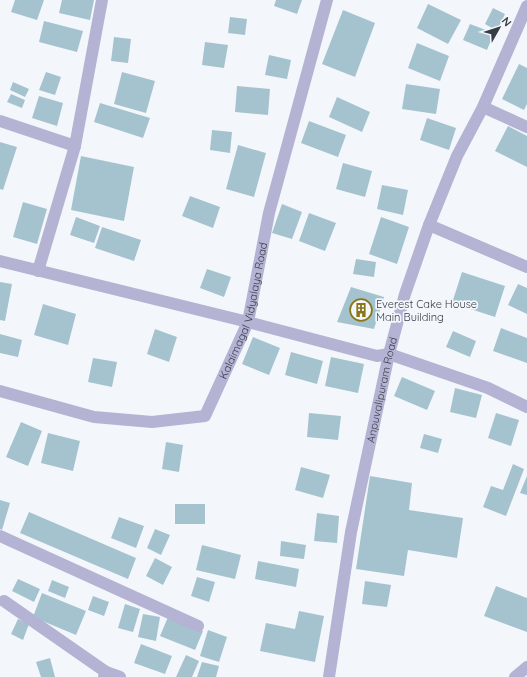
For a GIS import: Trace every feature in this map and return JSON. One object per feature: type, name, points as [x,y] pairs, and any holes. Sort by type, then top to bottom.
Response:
[{"type":"street","points":[[38,271],[74,146],[102,0]]},
{"type":"street","name":"Kalaimagal Vidyalaya Road","points":[[0,391],[94,417],[152,422],[205,416],[248,322],[269,213],[327,0]]},
{"type":"street","name":"Anpuvalipuram Road","points":[[329,677],[351,532],[389,354],[405,294],[429,225],[457,156],[483,107],[527,6]]},
{"type":"street","points":[[483,107],[527,127]]},
{"type":"street","points":[[0,121],[74,146]]},
{"type":"street","points":[[429,225],[527,267]]},
{"type":"street","points":[[0,261],[248,322],[377,356],[389,354],[488,388],[527,406]]},
{"type":"street","points":[[0,536],[198,626]]},
{"type":"street","points":[[4,601],[105,675],[120,677]]},
{"type":"street","points":[[515,677],[527,667]]},
{"type":"building","points":[[15,0],[44,0],[37,20],[11,12]]},
{"type":"building","points":[[62,0],[94,0],[90,20],[59,13]]},
{"type":"building","points":[[276,0],[302,0],[297,14],[274,6]]},
{"type":"building","points":[[428,4],[461,20],[448,44],[417,28]]},
{"type":"building","points":[[493,8],[505,14],[497,31],[485,24]]},
{"type":"building","points":[[343,10],[375,23],[355,77],[322,64]]},
{"type":"building","points":[[230,17],[247,19],[245,35],[228,33]]},
{"type":"building","points":[[44,21],[83,31],[77,52],[39,42]]},
{"type":"building","points":[[470,24],[494,33],[487,50],[463,40]]},
{"type":"building","points":[[114,37],[131,39],[128,63],[111,61]]},
{"type":"building","points":[[205,42],[228,45],[224,68],[202,65]]},
{"type":"building","points":[[417,43],[449,56],[440,81],[408,68]]},
{"type":"building","points":[[269,55],[291,60],[287,79],[265,75]]},
{"type":"building","points":[[519,64],[527,68],[527,104],[524,110],[502,99]]},
{"type":"building","points":[[46,72],[61,77],[55,95],[39,90]]},
{"type":"building","points":[[122,72],[155,81],[146,113],[114,104]]},
{"type":"building","points":[[13,82],[29,89],[25,97],[10,90]]},
{"type":"building","points":[[406,84],[440,89],[436,114],[402,109]]},
{"type":"building","points":[[237,86],[270,89],[268,115],[235,112]]},
{"type":"building","points":[[11,94],[25,100],[22,108],[7,102]]},
{"type":"building","points":[[39,96],[63,103],[57,126],[32,118]]},
{"type":"building","points":[[337,97],[370,112],[362,132],[329,117]]},
{"type":"building","points":[[100,103],[150,118],[143,138],[94,122]]},
{"type":"building","points":[[427,118],[456,128],[449,150],[420,140]]},
{"type":"building","points":[[309,121],[346,135],[338,157],[301,143]]},
{"type":"building","points":[[508,126],[527,136],[527,167],[495,151]]},
{"type":"building","points":[[212,130],[232,132],[230,153],[210,150]]},
{"type":"building","points":[[0,142],[17,147],[3,190],[0,189]]},
{"type":"building","points":[[238,145],[266,153],[254,197],[226,189]]},
{"type":"building","points":[[81,156],[134,167],[124,221],[71,210]]},
{"type":"building","points":[[343,163],[372,171],[365,197],[336,189]]},
{"type":"building","points":[[382,185],[408,190],[403,215],[377,209]]},
{"type":"building","points":[[190,196],[220,207],[213,228],[182,216]]},
{"type":"building","points":[[23,202],[47,209],[37,244],[13,237]]},
{"type":"building","points":[[282,204],[302,212],[292,239],[272,233]]},
{"type":"building","points":[[309,213],[336,223],[325,251],[299,241]]},
{"type":"building","points":[[76,217],[100,226],[94,243],[70,235]]},
{"type":"building","points":[[381,217],[409,227],[397,264],[369,254]]},
{"type":"building","points":[[102,227],[141,240],[134,261],[95,248]]},
{"type":"building","points":[[356,259],[376,262],[374,277],[353,274]]},
{"type":"building","points":[[207,269],[231,277],[224,297],[200,288]]},
{"type":"building","points":[[462,272],[505,286],[495,317],[452,303]]},
{"type":"building","points":[[0,282],[12,284],[5,321],[0,320]]},
{"type":"building","points":[[518,284],[527,288],[527,314],[508,305]]},
{"type":"building","name":"Everest Cake House Main Building","points":[[351,287],[384,297],[374,329],[337,322]]},
{"type":"building","points":[[43,304],[76,314],[68,345],[34,335]]},
{"type":"building","points":[[501,328],[527,338],[527,363],[493,351]]},
{"type":"building","points":[[155,329],[177,337],[169,362],[147,354]]},
{"type":"building","points":[[453,331],[476,341],[470,357],[446,347]]},
{"type":"building","points":[[0,334],[22,340],[18,357],[0,353]]},
{"type":"building","points":[[253,337],[280,348],[269,375],[242,364]]},
{"type":"building","points":[[291,352],[323,361],[317,384],[285,375]]},
{"type":"building","points":[[331,357],[364,364],[358,393],[325,386]]},
{"type":"building","points":[[93,358],[117,362],[112,387],[88,382]]},
{"type":"building","points":[[402,377],[435,391],[427,410],[394,396]]},
{"type":"building","points":[[455,388],[482,395],[476,418],[450,412]]},
{"type":"building","points":[[309,413],[341,416],[338,440],[307,437]]},
{"type":"building","points":[[496,413],[519,420],[511,446],[488,438]]},
{"type":"building","points":[[21,422],[42,431],[28,466],[6,457]]},
{"type":"building","points":[[48,433],[80,441],[73,471],[41,463]]},
{"type":"building","points":[[424,434],[442,439],[438,453],[420,448]]},
{"type":"building","points":[[166,442],[183,445],[179,472],[162,469]]},
{"type":"building","points":[[513,464],[524,469],[506,516],[483,507],[491,486],[503,490]]},
{"type":"building","points":[[301,467],[330,475],[323,498],[295,490]]},
{"type":"building","points":[[370,476],[412,483],[409,510],[463,518],[457,558],[408,550],[404,576],[356,569]]},
{"type":"building","points":[[527,476],[527,495],[520,493]]},
{"type":"building","points":[[0,500],[10,503],[2,530],[0,529]]},
{"type":"building","points":[[175,504],[205,504],[205,524],[175,524]]},
{"type":"building","points":[[29,512],[136,558],[128,579],[20,533]]},
{"type":"building","points":[[317,513],[339,516],[337,543],[314,541]]},
{"type":"building","points":[[119,517],[144,526],[136,548],[111,538]]},
{"type":"building","points":[[155,529],[170,535],[161,555],[147,548]]},
{"type":"building","points":[[281,541],[306,545],[304,559],[280,556]]},
{"type":"building","points":[[202,545],[241,555],[235,579],[196,570]]},
{"type":"building","points":[[155,558],[172,567],[163,585],[146,576]]},
{"type":"building","points":[[258,561],[299,569],[296,587],[255,579]]},
{"type":"building","points":[[197,577],[215,582],[209,602],[191,596]]},
{"type":"building","points":[[18,579],[40,589],[34,602],[12,591]]},
{"type":"building","points":[[52,580],[69,587],[65,598],[48,591]]},
{"type":"building","points":[[365,581],[391,585],[387,607],[362,604]]},
{"type":"building","points":[[496,586],[527,598],[527,632],[484,616]]},
{"type":"building","points":[[42,593],[86,611],[76,635],[33,617]]},
{"type":"building","points":[[93,596],[109,602],[104,616],[88,610]]},
{"type":"building","points":[[125,604],[140,609],[133,632],[118,628]]},
{"type":"building","points":[[299,611],[324,616],[315,662],[260,651],[266,623],[295,629]]},
{"type":"building","points":[[143,614],[160,617],[156,641],[138,637]]},
{"type":"building","points":[[168,617],[203,631],[195,650],[160,636]]},
{"type":"building","points":[[18,619],[29,624],[23,640],[11,634]]},
{"type":"building","points":[[208,630],[227,637],[219,662],[200,656]]},
{"type":"building","points":[[141,644],[172,656],[165,674],[134,663]]},
{"type":"building","points":[[186,655],[199,661],[192,677],[176,677]]},
{"type":"building","points":[[50,658],[55,677],[41,677],[36,662]]},
{"type":"building","points":[[202,662],[219,666],[216,677],[197,677]]},
{"type":"place","name":"Everest Cake House Main Building","points":[[361,310]]}]
